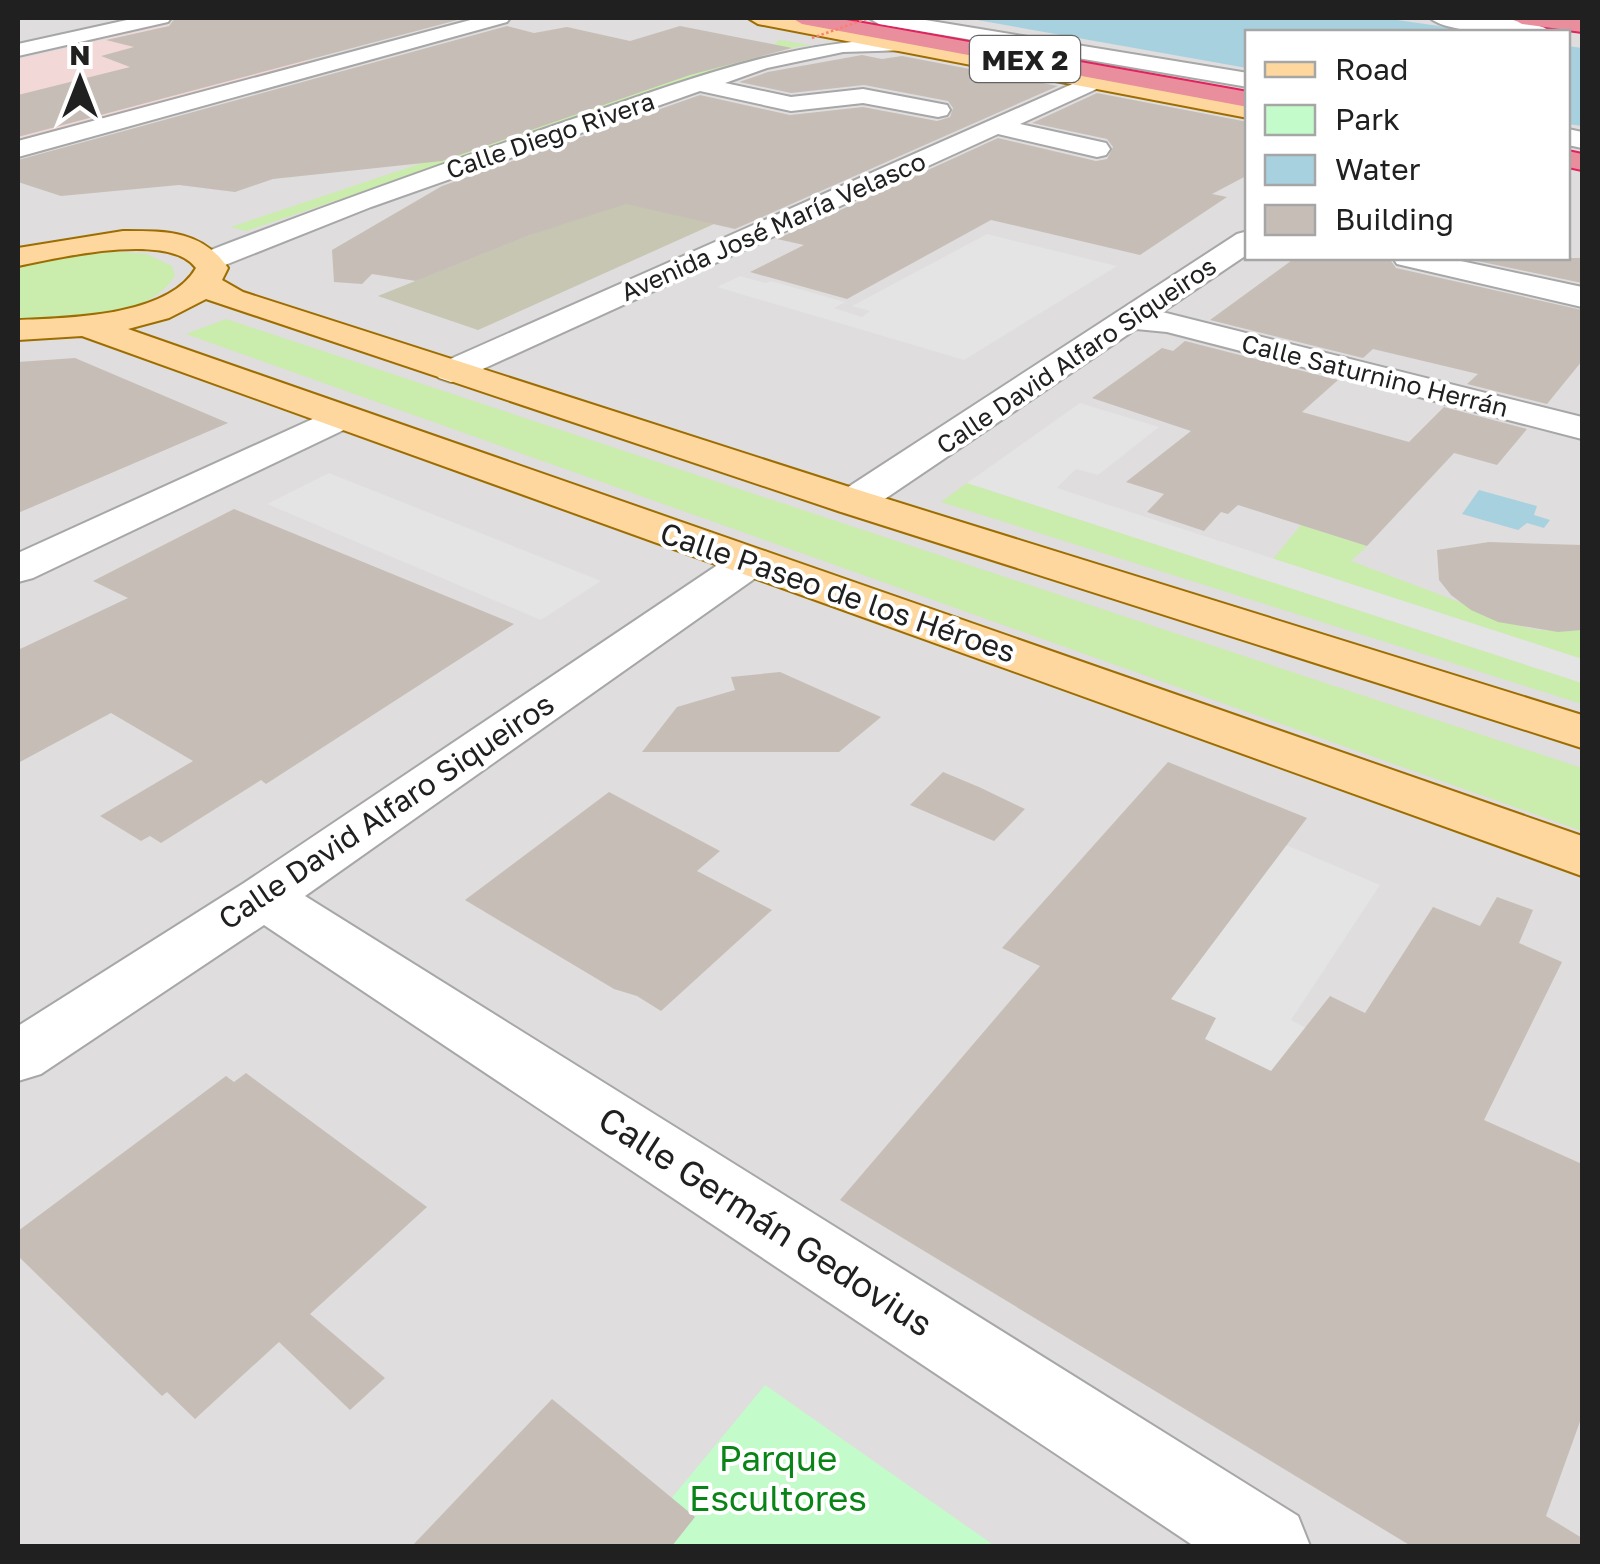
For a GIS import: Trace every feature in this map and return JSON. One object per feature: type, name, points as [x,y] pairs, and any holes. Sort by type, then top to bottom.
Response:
[{"type":"highway","points":[[1522,18],[1582,26]]},
{"type":"highway","name":"MEX 2","points":[[807,28],[1245,100]]},
{"type":"main road","points":[[758,18],[1245,109]]},
{"type":"main road","points":[[18,228],[78,244]]},
{"type":"main road","points":[[18,257],[78,244],[155,242],[179,246],[232,298],[853,502],[1582,732]]},
{"type":"main road","points":[[18,330],[92,328],[161,308],[207,272]]},
{"type":"main road","name":"Calle Paseo de los Héroes","points":[[92,328],[1582,857]]},
{"type":"street","points":[[18,50],[162,18]]},
{"type":"street","points":[[18,149],[500,18]]},
{"type":"street","name":"Calle Diego Rivera","points":[[305,195],[745,49],[771,36],[768,27],[748,18]]},
{"type":"street","points":[[879,18],[931,23],[1245,79]]},
{"type":"street","points":[[1440,18],[1526,30]]},
{"type":"street","name":"Calle Diego Rivera","points":[[207,272],[361,201],[698,84],[795,53],[900,45]]},
{"type":"street","name":"Avenida José María Velasco","points":[[451,371],[1095,81]]},
{"type":"street","points":[[698,84],[790,104],[869,96],[938,110]]},
{"type":"street","points":[[996,126],[1097,149]]},
{"type":"street","points":[[155,242],[205,227]]},
{"type":"street","name":"Calle David Alfaro Siqueiros","points":[[853,502],[1147,317],[1245,242]]},
{"type":"street","points":[[1417,260],[1582,297]]},
{"type":"street","name":"Calle Saturnino Herrán","points":[[1147,317],[1582,428]]},
{"type":"street","points":[[18,568],[339,418]]},
{"type":"street","name":"Calle David Alfaro Siqueiros","points":[[18,1058],[264,897],[752,561]]},
{"type":"street","name":"Calle Germán Gedovius","points":[[264,897],[1268,1546]]},
{"type":"path","points":[[807,28],[870,18]]},
{"type":"shaded area","points":[[18,18],[1582,18],[1582,1546],[18,1546]]},
{"type":"shaded area","points":[[199,18],[243,18],[287,29],[239,43],[313,61],[18,139],[18,59]]},
{"type":"shaded area","points":[[619,199],[714,224],[478,330],[378,296]]},
{"type":"shaded area","points":[[987,234],[1117,266],[964,360],[717,287],[740,276],[771,281],[845,302],[834,308],[862,317],[870,311],[852,306]]},
{"type":"shaded area","points":[[1080,403],[1159,427],[1098,475],[1076,469],[1057,488],[1582,659],[1582,683],[967,483]]},
{"type":"shaded area","points":[[329,473],[601,581],[541,620],[267,504]]},
{"type":"shaded area","points":[[1286,845],[1380,885],[1291,1020],[1343,1047],[1312,1091],[1158,1016]]},
{"type":"green space","points":[[779,40],[811,45],[788,48],[246,231],[231,227],[774,45]]},
{"type":"green space","points":[[146,254],[172,266],[175,275],[147,301],[127,309],[57,320],[18,318],[18,268],[69,255]]},
{"type":"green space","points":[[226,319],[1582,768],[1582,831],[186,334]]},
{"type":"green space","points":[[967,483],[1582,683],[1582,704],[941,502]]},
{"type":"green space","points":[[1301,525],[1367,546],[1351,561],[1502,620],[1544,630],[1582,630],[1582,659],[1273,559]]},
{"type":"green space","name":"Parque Escultores","points":[[765,1385],[995,1546],[632,1546]]},
{"type":"water","points":[[966,18],[1383,18],[1467,30],[1245,30],[1245,68]]},
{"type":"water","points":[[1570,46],[1582,48],[1582,126],[1570,124]]},
{"type":"water","points":[[1479,490],[1537,506],[1534,515],[1550,520],[1544,528],[1527,523],[1518,530],[1462,514]]},
{"type":"building","points":[[175,18],[465,18],[18,137],[18,95],[130,67],[101,56],[134,47],[106,40],[169,26]]},
{"type":"building","points":[[507,26],[534,33],[567,27],[630,41],[680,26],[792,48],[690,75],[442,161],[273,179],[235,192],[179,185],[61,196],[18,182],[18,160]]},
{"type":"building","points":[[862,55],[882,59],[902,56],[1058,86],[735,229],[626,204],[530,235],[416,281],[372,274],[362,284],[334,282],[332,250],[442,186],[700,95],[790,115],[863,107],[937,121],[950,117],[953,108],[948,101],[864,85],[791,93],[739,82],[768,72]]},
{"type":"building","points":[[1097,93],[1245,121],[1245,177],[1212,194],[1227,197],[1140,255],[991,220],[847,299],[750,272],[804,245],[777,239],[998,138],[1096,161],[1107,159],[1113,147],[1107,139],[1032,123]]},
{"type":"building","points":[[1582,258],[1582,283],[1473,260]]},
{"type":"building","points":[[1292,260],[1390,260],[1396,268],[1582,310],[1582,361],[1547,404],[1467,384],[1478,374],[1373,349],[1363,358],[1210,320]]},
{"type":"building","points":[[1185,341],[1338,380],[1302,412],[1409,442],[1444,407],[1527,429],[1497,465],[1454,453],[1367,546],[1238,505],[1228,514],[1221,512],[1204,531],[1147,512],[1164,494],[1126,482],[1191,431],[1092,398],[1162,348],[1173,351]]},
{"type":"building","points":[[75,358],[228,423],[18,513],[18,362]]},
{"type":"building","points":[[234,509],[514,624],[266,784],[261,780],[161,843],[150,836],[141,841],[100,816],[193,761],[111,713],[18,763],[18,650],[128,598],[93,581]]},
{"type":"building","points":[[1489,542],[1582,545],[1582,630],[1558,632],[1498,622],[1471,610],[1451,595],[1439,580],[1437,550]]},
{"type":"building","points":[[780,672],[881,717],[839,752],[642,752],[677,707],[735,690],[731,677]]},
{"type":"building","points":[[1168,762],[1307,818],[1171,999],[1216,1018],[1205,1039],[1271,1071],[1330,996],[1365,1013],[1433,907],[1480,926],[1497,897],[1533,910],[1519,943],[1562,962],[1484,1120],[1582,1164],[1582,1416],[1546,1516],[1582,1538],[1582,1546],[1411,1546],[840,1200],[1040,966],[1002,948]]},
{"type":"building","points":[[943,772],[1025,809],[994,841],[910,805]]},
{"type":"building","points":[[609,792],[720,851],[697,871],[772,910],[661,1011],[637,996],[614,989],[465,900]]},
{"type":"building","points":[[246,1073],[427,1207],[310,1314],[385,1378],[350,1410],[279,1342],[195,1419],[167,1392],[162,1396],[18,1256],[18,1231],[226,1076],[234,1082]]},
{"type":"building","points":[[552,1399],[695,1517],[672,1546],[412,1546]]}]
